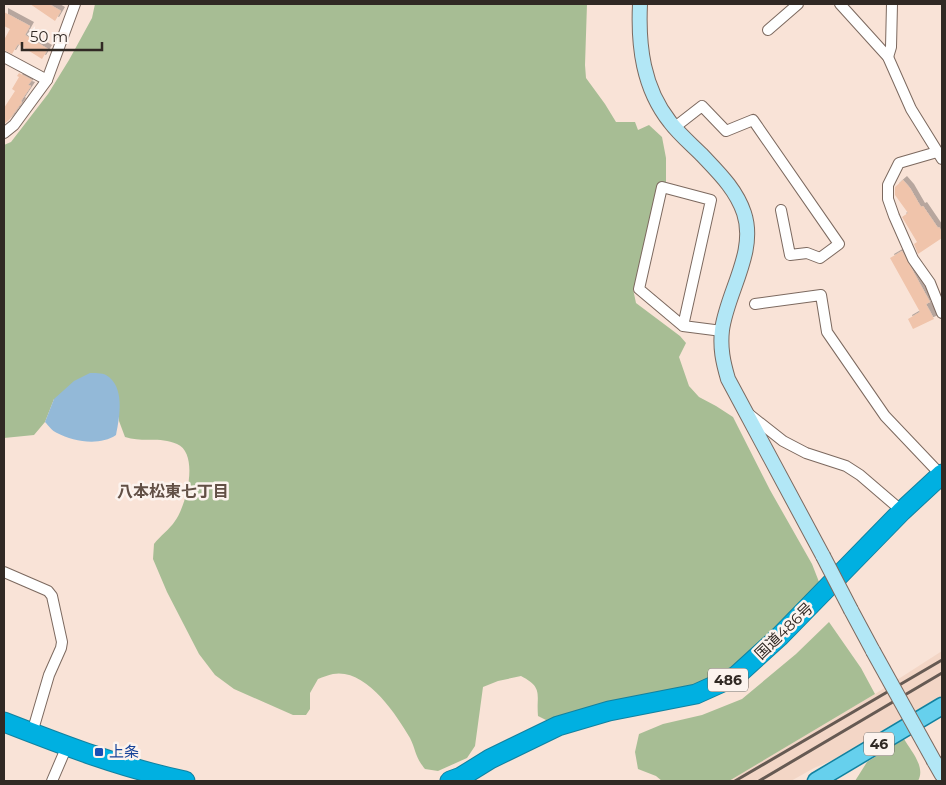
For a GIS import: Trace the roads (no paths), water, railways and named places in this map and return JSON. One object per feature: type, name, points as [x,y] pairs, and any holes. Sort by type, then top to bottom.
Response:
[{"type":"highway","name":"国道486号","points":[[450,781],[462,777],[490,759],[558,726],[609,711],[696,694],[736,676],[780,636],[902,511],[941,475]]},
{"type":"highway","points":[[4,722],[155,778],[185,781]]},
{"type":"main road","name":"46","points":[[816,781],[942,706]]},
{"type":"street","points":[[4,133],[14,125],[47,80],[75,4]]},
{"type":"street","points":[[640,4],[639,30],[647,80],[657,102],[675,128],[730,186],[744,214],[747,234],[744,254],[722,331],[721,355],[728,379],[873,651],[942,775]]},
{"type":"street","points":[[768,30],[798,4]]},
{"type":"street","points":[[840,4],[888,57],[911,109],[940,155],[898,163],[888,186],[888,199],[913,258],[930,282],[942,313]]},
{"type":"street","points":[[888,57],[891,47],[892,4]]},
{"type":"street","points":[[4,57],[47,80]]},
{"type":"street","points":[[675,128],[702,106],[726,132],[753,120],[839,244],[820,258],[807,252],[790,255],[781,210]]},
{"type":"street","points":[[683,326],[711,200],[662,187],[639,289],[683,326],[722,331]]},
{"type":"street","points":[[755,304],[821,295],[828,332],[885,416],[941,475]]},
{"type":"street","points":[[745,412],[783,441],[806,453],[846,466],[860,475],[902,511]]},
{"type":"street","points":[[4,572],[48,591],[52,596],[62,642],[49,674],[32,733]]},
{"type":"street","points":[[52,781],[67,746]]},
{"type":"water","points":[[90,373],[104,374],[112,380],[119,394],[120,402],[116,435],[95,442],[71,439],[54,431],[45,422],[54,399],[74,381]]},
{"type":"railway","points":[[735,781],[942,660]]},
{"type":"railway","points":[[759,781],[942,673]]},
{"type":"place","name":"上条","points":[[99,752]]},
{"type":"district","name":"八本松東七丁目","points":[[173,491]]}]
